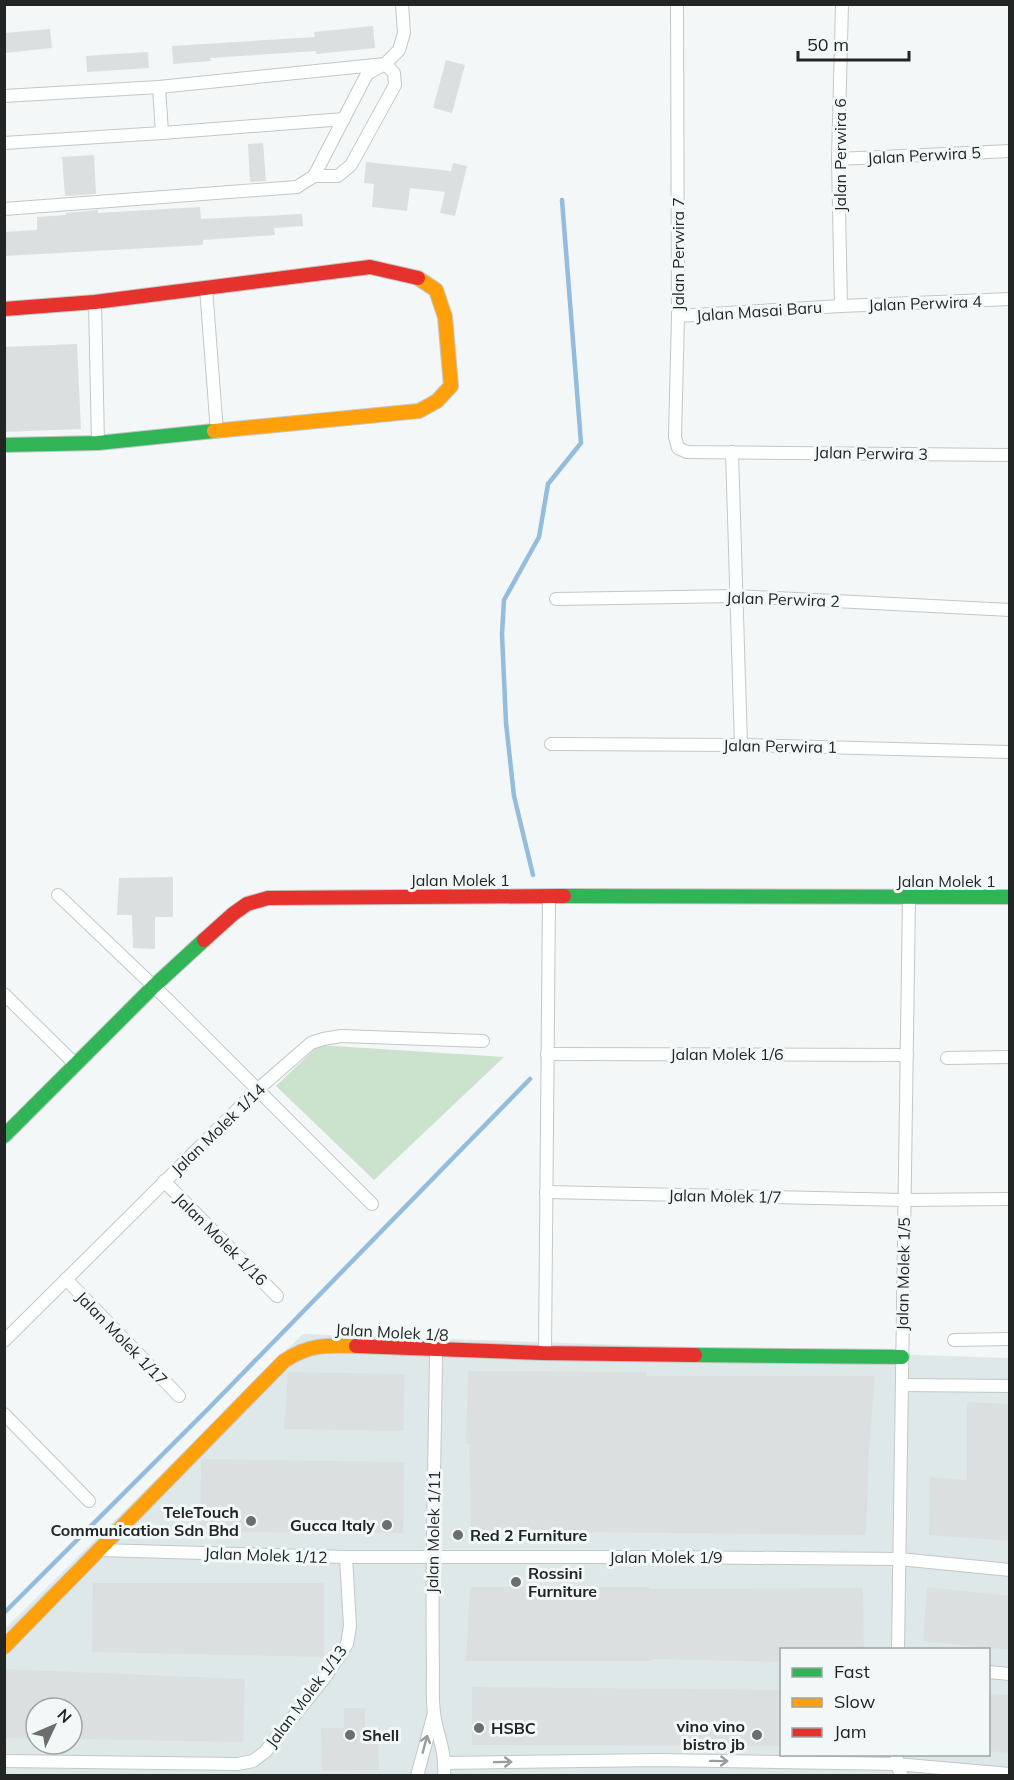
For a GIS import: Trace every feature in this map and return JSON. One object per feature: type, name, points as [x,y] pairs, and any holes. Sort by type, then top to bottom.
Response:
[{"type":"street","points":[[4,209],[297,187],[315,176],[367,74],[385,64],[399,50],[404,33],[402,4]]},
{"type":"street","name":"Jalan Perwira 7","points":[[678,4],[678,316],[675,437],[678,448],[687,452],[732,452]]},
{"type":"street","name":"Jalan Perwira 6","points":[[841,306],[838,159],[842,4]]},
{"type":"street","points":[[4,96],[159,87],[385,64]]},
{"type":"street","points":[[315,176],[338,177],[351,165],[395,85],[394,73],[385,64]]},
{"type":"street","points":[[159,87],[162,134]]},
{"type":"street","points":[[4,142],[162,134],[344,119]]},
{"type":"street","name":"Jalan Perwira 5","points":[[838,159],[1010,151]]},
{"type":"street","points":[[4,309],[95,302],[370,267],[416,276],[436,290],[445,317],[451,386],[437,401],[419,411],[98,443],[4,445]]},
{"type":"street","points":[[206,288],[217,432]]},
{"type":"street","name":"Jalan Perwira 4","points":[[841,306],[1010,299]]},
{"type":"street","points":[[95,302],[98,443]]},
{"type":"street","name":"Jalan Masai Baru","points":[[678,316],[841,306]]},
{"type":"street","points":[[732,452],[741,745]]},
{"type":"street","name":"Jalan Perwira 3","points":[[732,452],[1010,455]]},
{"type":"street","name":"Jalan Perwira 2","points":[[556,599],[736,596],[1010,610]]},
{"type":"street","name":"Jalan Perwira 1","points":[[551,744],[741,745],[1010,752]]},
{"type":"street","points":[[58,895],[154,986],[372,1204]]},
{"type":"street","points":[[545,1353],[549,897]]},
{"type":"street","name":"Jalan Molek 1/5","points":[[898,1648],[909,897]]},
{"type":"street","name":"Jalan Molek 1","points":[[4,1136],[154,986],[233,914],[247,904],[268,898],[1010,897]]},
{"type":"street","points":[[4,994],[75,1064]]},
{"type":"street","name":"Jalan Molek 1/14","points":[[4,1341],[164,1181],[258,1090],[311,1043],[341,1036],[483,1041]]},
{"type":"street","name":"Jalan Molek 1/6","points":[[547,1054],[907,1055]]},
{"type":"street","points":[[946,1058],[1010,1057]]},
{"type":"street","name":"Jalan Molek 1/16","points":[[164,1181],[277,1296]]},
{"type":"street","name":"Jalan Molek 1/7","points":[[546,1192],[904,1200],[1010,1199]]},
{"type":"street","name":"Jalan Molek 1/17","points":[[66,1279],[179,1396]]},
{"type":"street","points":[[954,1340],[1010,1339]]},
{"type":"street","name":"Jalan Molek 1/8","points":[[4,1647],[253,1394],[284,1359],[313,1346],[436,1351],[902,1357]]},
{"type":"street","name":"Jalan Molek 1/11","points":[[436,1351],[432,1557],[434,1713],[443,1746],[444,1769]]},
{"type":"street","points":[[902,1385],[1010,1386]]},
{"type":"street","points":[[4,1414],[89,1501]]},
{"type":"street","name":"Jalan Molek 1/12","points":[[99,1550],[346,1557],[432,1557]]},
{"type":"street","name":"Jalan Molek 1/13","points":[[4,1761],[238,1764],[253,1761],[266,1752],[326,1676],[347,1644],[350,1626],[346,1557]]},
{"type":"street","name":"Jalan Molek 1/9","points":[[432,1557],[899,1559],[1010,1570]]},
{"type":"street","points":[[990,1672],[1010,1674]]},
{"type":"street","name":"Jalan Molek 1/11","points":[[417,1776],[434,1713]]},
{"type":"street","points":[[444,1769],[659,1760],[898,1765],[1010,1774]]},
{"type":"street","points":[[889,1776],[898,1765]]},
{"type":"shaded area","points":[[303,1334],[1009,1358],[1009,1775],[92,1776],[5,1774],[5,1629]]},
{"type":"green space","points":[[319,1045],[504,1057],[374,1180],[276,1086]]},
{"type":"building","points":[[373,26],[375,48],[316,54],[316,51],[210,58],[211,61],[173,64],[172,46],[315,37],[314,32]]},
{"type":"building","points":[[50,29],[52,48],[4,53],[4,33]]},
{"type":"building","points":[[148,52],[149,68],[87,72],[86,56]]},
{"type":"building","points":[[446,60],[465,65],[452,113],[433,108]]},
{"type":"building","points":[[263,143],[266,181],[250,182],[248,144]]},
{"type":"building","points":[[94,155],[96,194],[65,196],[62,157]]},
{"type":"building","points":[[366,162],[451,171],[453,163],[467,166],[455,216],[440,213],[445,192],[410,188],[407,211],[372,207],[374,184],[364,183]]},
{"type":"building","points":[[200,207],[201,219],[302,214],[303,226],[274,228],[275,235],[203,240],[203,245],[4,256],[4,232],[37,230],[37,217],[98,210],[98,213]]},
{"type":"building","points":[[77,344],[81,429],[4,432],[4,347]]},
{"type":"building","points":[[173,877],[173,917],[155,917],[155,949],[133,948],[132,915],[117,915],[119,878]]},
{"type":"building","points":[[468,1371],[646,1372],[647,1376],[875,1376],[869,1450],[866,1535],[471,1531],[469,1444],[466,1444]]},
{"type":"building","points":[[288,1372],[405,1374],[403,1431],[284,1429]]},
{"type":"building","points":[[967,1402],[1010,1404],[1010,1541],[929,1535],[930,1477],[967,1480]]},
{"type":"building","points":[[204,1459],[404,1462],[403,1533],[200,1532],[201,1462]]},
{"type":"building","points":[[93,1583],[324,1583],[324,1657],[92,1652]]},
{"type":"building","points":[[470,1587],[863,1588],[864,1648],[780,1648],[780,1662],[651,1659],[651,1661],[466,1661]]},
{"type":"building","points":[[927,1587],[1010,1596],[1010,1650],[923,1641]]},
{"type":"building","points":[[4,1669],[245,1679],[243,1742],[84,1739],[84,1696],[24,1696],[24,1739],[4,1738]]},
{"type":"building","points":[[472,1687],[780,1690],[780,1746],[472,1745]]},
{"type":"building","points":[[990,1694],[1010,1695],[1010,1753],[990,1751]]},
{"type":"building","name":"Shell","points":[[344,1708],[365,1708],[365,1730],[378,1730],[379,1770],[322,1771],[321,1728],[344,1728]]},
{"type":"waterway","points":[[533,875],[514,796],[506,723],[502,634],[504,600],[539,537],[548,484],[581,443],[562,200]]},
{"type":"waterway","points":[[4,1613],[208,1409],[530,1079]]},
{"type":"traffic: fast","points":[[4,445],[98,443],[214,431]]},
{"type":"traffic: fast","points":[[564,896],[1010,897]]},
{"type":"traffic: fast","points":[[4,1136],[154,986],[204,940]]},
{"type":"traffic: fast","points":[[695,1355],[902,1357]]},
{"type":"traffic: slow","points":[[214,431],[419,411],[437,401],[451,386],[445,317],[436,290],[418,278]]},
{"type":"traffic: slow","points":[[4,1647],[284,1361],[302,1351],[319,1347],[356,1346]]},
{"type":"traffic: jam","points":[[4,309],[95,302],[370,267],[418,278]]},
{"type":"traffic: jam","points":[[204,940],[247,904],[268,898],[564,896]]},
{"type":"traffic: jam","points":[[356,1346],[542,1353],[695,1355]]},
{"type":"place","name":"TeleTouch Communication Sdn Bhd","points":[[251,1521]]},
{"type":"place","name":"Gucca Italy","points":[[387,1525]]},
{"type":"place","name":"Red 2 Furniture","points":[[458,1535]]},
{"type":"place","name":"Rossini Furniture","points":[[516,1582]]},
{"type":"place","name":"HSBC","points":[[479,1728]]},
{"type":"place","name":"Shell","points":[[350,1735]]},
{"type":"place","name":"vino vino bistro jb","points":[[757,1735]]}]
